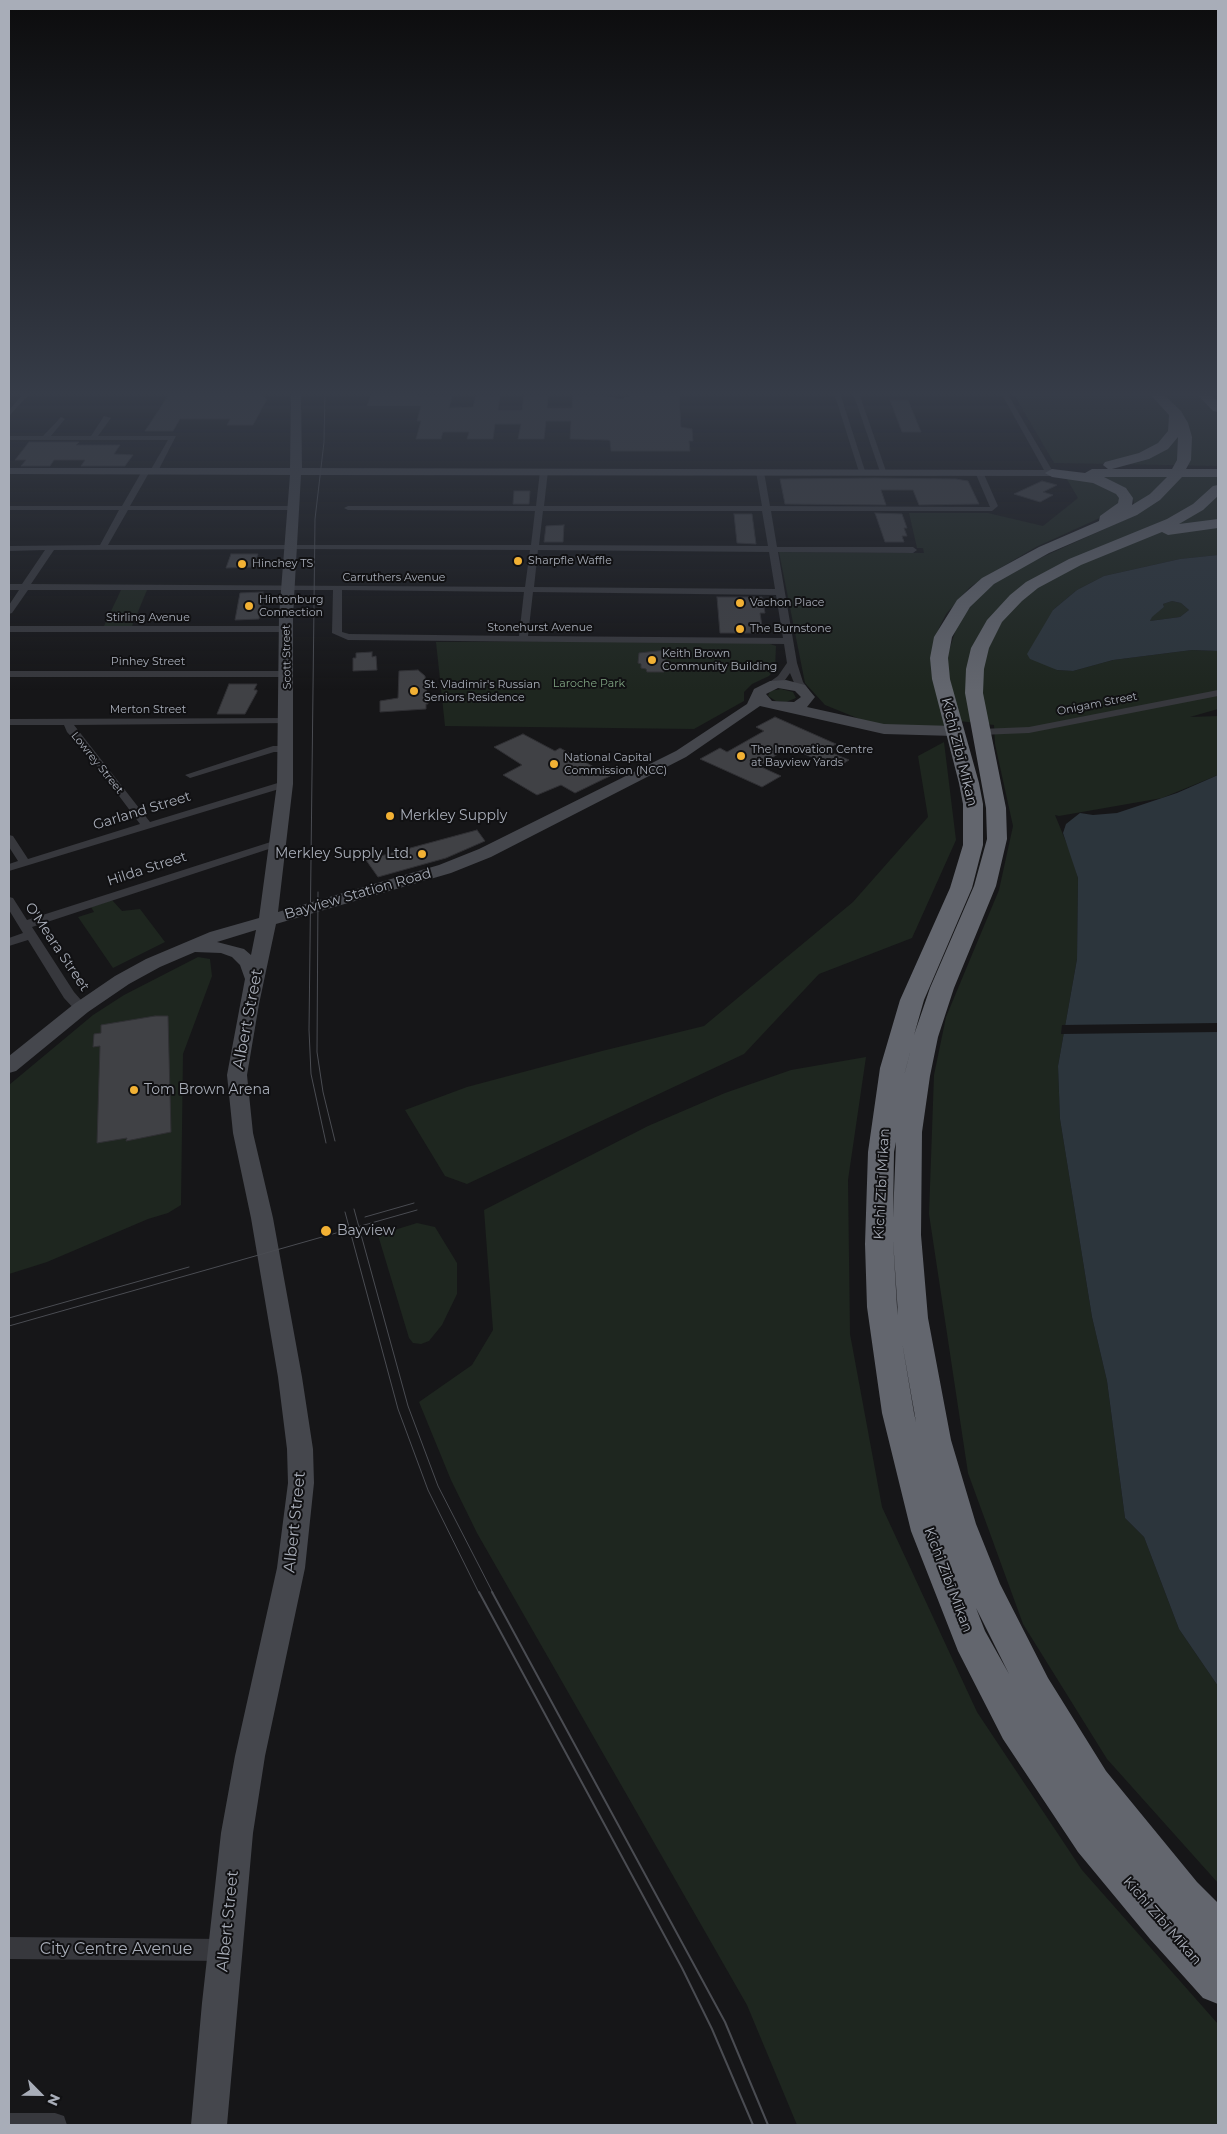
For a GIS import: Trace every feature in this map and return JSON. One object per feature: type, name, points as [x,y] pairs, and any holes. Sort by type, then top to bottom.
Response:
[{"type":"highway","points":[[1044,550],[1114,514],[1125,506],[1126,501],[1123,493]]},
{"type":"highway","name":"Kichi Zībī Mīkan","points":[[1160,493],[1132,512],[1044,550],[1002,572],[977,590],[963,604],[948,626],[940,651],[939,664],[973,804],[974,828],[972,852],[961,888],[912,1000],[906,1068],[909,1132],[907,1235],[914,1318],[935,1440],[959,1524],[985,1590],[1035,1690],[1094,1784],[1183,1896],[1218,1983]]},
{"type":"highway","name":"Kichi Zībī Mīkan","points":[[1201,1940],[1092,1838],[1016,1726],[988,1675],[952,1597],[928,1530],[916,1487],[898,1413],[882,1298],[879,1244],[880,1152],[906,1068],[937,1003],[985,886],[997,839],[996,808],[974,693],[974,676],[978,655],[988,632],[1004,610],[1024,591],[1047,576],[1083,558],[1176,519],[1204,502],[1215,493]]},
{"type":"highway","points":[[1083,558],[1160,532],[1218,524]]},
{"type":"highway","points":[[954,731],[980,732]]},
{"type":"main road","name":"Scott Street","points":[[267,921],[280,842],[285,784],[287,588],[295,493]]},
{"type":"main road","points":[[854,722],[819,704],[805,692],[786,684],[763,690],[763,702],[814,711],[854,722],[892,730],[954,731]]},
{"type":"main road","name":"Bayview Station Road","points":[[9,1066],[81,1008],[131,975],[188,947],[267,921],[445,869],[485,853],[639,777],[716,732],[754,706],[763,690]]},
{"type":"main road","points":[[785,707],[804,703],[808,697],[805,692]]},
{"type":"main road","name":"Bayview Station Road","points":[[716,732],[759,713],[785,707]]},
{"type":"main road","name":"Albert Street","points":[[209,2125],[224,1950],[238,1833],[250,1756],[292,1568],[300,1502],[297,1423],[237,1095],[237,1074],[267,921]]},
{"type":"main road","points":[[188,947],[216,947],[238,953],[249,963],[255,981]]},
{"type":"street","points":[[102,548],[136,493]]},
{"type":"street","points":[[524,639],[542,493]]},
{"type":"street","points":[[764,493],[792,663],[798,683],[805,692]]},
{"type":"street","points":[[348,508],[986,510],[992,509],[994,506],[988,493]]},
{"type":"street","points":[[586,509],[587,499]]},
{"type":"street","points":[[635,500],[635,509]]},
{"type":"street","points":[[9,508],[294,508]]},
{"type":"street","points":[[9,548],[327,546],[913,550]]},
{"type":"street","points":[[9,611],[51,548]]},
{"type":"street","name":"Carruthers Avenue","points":[[9,587],[780,592]]},
{"type":"street","name":"Stonehurst Avenue","points":[[338,589],[337,632],[344,637],[788,641]]},
{"type":"street","name":"Stirling Avenue","points":[[9,629],[287,629]]},
{"type":"street","points":[[763,690],[782,678],[792,663]]},
{"type":"street","name":"Pinhey Street","points":[[9,674],[287,674]]},
{"type":"street","name":"Onigam Street","points":[[980,732],[1038,728],[1218,693]]},
{"type":"street","name":"Merton Street","points":[[9,722],[287,722]]},
{"type":"street","name":"Lowrey Street","points":[[68,722],[71,730],[94,755],[147,826]]},
{"type":"street","points":[[190,775],[273,749],[286,748]]},
{"type":"street","name":"Garland Street","points":[[9,868],[285,784]]},
{"type":"street","points":[[9,838],[25,863]]},
{"type":"street","name":"Hilda Street","points":[[9,942],[27,930],[280,842]]},
{"type":"street","name":"O'Meara Street","points":[[9,901],[69,995],[81,1008]]},
{"type":"street","name":"City Centre Avenue","points":[[9,1948],[224,1950]]},
{"type":"street","points":[[9,2125],[55,2125]]},
{"type":"green space","points":[[1075,493],[1117,493],[1121,500],[1102,517],[1036,547],[985,577],[969,588],[946,614],[932,650],[945,727],[898,727],[867,722],[825,705],[805,683],[779,552],[924,553],[923,548],[917,548],[909,513],[988,513],[1043,526],[1078,498]]},
{"type":"green space","points":[[1129,493],[1218,493],[1218,555],[1180,559],[1104,576],[1077,590],[1053,610],[1053,667],[1057,670],[1073,671],[1113,660],[1192,650],[1218,651],[1218,709],[1190,717],[1218,716],[1218,775],[1162,798],[1059,816],[1055,815],[1071,854],[1078,878],[1077,959],[1058,1066],[1060,1119],[1092,1317],[1107,1381],[1125,1518],[1144,1537],[1179,1629],[1218,1686],[1218,1883],[1107,1759],[1023,1624],[968,1473],[929,1214],[934,1075],[946,1017],[999,890],[1013,826],[995,744],[994,725],[959,721],[946,660],[958,623],[982,592],[1016,569],[1131,517],[1134,502]]},
{"type":"green space","points":[[121,590],[147,590],[132,626],[104,626]]},
{"type":"green space","points":[[1172,601],[1181,603],[1189,610],[1180,617],[1150,621],[1151,617],[1164,607],[1163,604]]},
{"type":"green space","name":"Laroche Park","points":[[436,642],[767,643],[776,646],[775,669],[769,676],[752,684],[744,692],[744,701],[694,729],[445,726]]},
{"type":"green space","points":[[781,689],[793,692],[796,698],[786,702],[776,701],[768,696],[770,691]]},
{"type":"green space","points":[[944,742],[956,840],[912,938],[819,974],[744,1054],[467,1184],[445,1176],[405,1110],[467,1087],[704,1026],[853,902],[928,817],[918,756]]},
{"type":"green space","points":[[112,900],[122,911],[140,909],[165,942],[113,968],[78,917],[94,912],[91,907]]},
{"type":"green space","name":"Tom Brown Arena","points":[[198,957],[210,959],[212,976],[183,1054],[181,1205],[168,1213],[148,1219],[47,1262],[9,1274],[9,1085],[93,1015],[124,995]]},
{"type":"green space","points":[[866,1057],[848,1180],[850,1334],[882,1507],[977,1712],[1082,1870],[1218,2024],[1218,2125],[797,2125],[747,2005],[477,1533],[451,1480],[419,1402],[472,1365],[493,1330],[484,1210],[648,1126],[725,1093],[791,1070]]},
{"type":"green space","points":[[417,1223],[435,1227],[457,1263],[457,1294],[442,1325],[429,1341],[421,1344],[413,1343],[409,1338],[378,1235]]},
{"type":"shaded area","points":[[1218,555],[1218,651],[1192,650],[1113,660],[1073,671],[1057,670],[1030,659],[1027,654],[1053,610],[1077,590],[1104,576],[1180,559]],"holes":[[[1172,601],[1181,603],[1189,610],[1180,617],[1150,621],[1164,607],[1163,604]]]},
{"type":"shaded area","points":[[1218,775],[1218,1686],[1179,1629],[1144,1537],[1125,1518],[1107,1381],[1092,1317],[1060,1119],[1058,1066],[1077,959],[1078,878],[1063,833],[1066,824],[1080,813],[1093,815],[1117,813],[1177,793]]},
{"type":"pier","points":[[1218,1023],[1218,1032],[1061,1034],[1062,1025]]},
{"type":"building","points":[[514,493],[530,493],[529,504],[513,504]]},
{"type":"building","points":[[783,493],[882,493],[886,505],[785,504]]},
{"type":"building","points":[[914,493],[974,493],[979,504],[919,505]]},
{"type":"building","points":[[1045,493],[1053,495],[1040,502],[1014,494]]},
{"type":"building","points":[[875,513],[902,514],[907,528],[904,528],[907,536],[902,536],[904,542],[885,542]]},
{"type":"building","points":[[734,514],[752,514],[756,544],[737,543]]},
{"type":"building","points":[[564,525],[563,542],[544,542],[546,526]]},
{"type":"building","name":"Hinchey TS","points":[[231,554],[258,554],[253,567],[226,568]]},
{"type":"building","name":"Hintonburg Connection","points":[[263,592],[259,619],[235,620],[240,593]]},
{"type":"building","points":[[717,597],[762,597],[765,613],[760,613],[763,633],[720,633]]},
{"type":"building","name":"Keith Brown Community Building","points":[[666,650],[664,672],[647,672],[638,663],[639,653]]},
{"type":"building","points":[[372,652],[372,657],[376,656],[377,670],[353,671],[353,658],[356,658],[356,653]]},
{"type":"building","name":"St. Vladimir's Russian Seniors Residence","points":[[418,670],[425,676],[428,704],[426,704],[426,709],[380,712],[380,701],[398,698],[399,671]]},
{"type":"building","points":[[229,684],[257,684],[254,690],[257,690],[257,692],[245,714],[217,714]]},
{"type":"building","name":"The Innovation Centre at Bayview Yards","points":[[775,717],[836,744],[825,750],[849,760],[836,768],[789,747],[759,766],[781,776],[762,787],[700,759],[720,748],[727,752],[764,731],[756,727]]},
{"type":"building","name":"National Capital Commission (NCC)","points":[[523,734],[555,751],[560,748],[610,776],[575,793],[561,785],[537,795],[503,775],[522,765],[494,747]]},
{"type":"building","name":"Merkley Supply Ltd.","points":[[477,830],[485,841],[446,858],[378,877],[366,860]]},
{"type":"building","name":"Tom Brown Arena","points":[[155,1016],[168,1016],[171,1132],[126,1141],[127,1138],[97,1143],[100,1046],[93,1047],[94,1034],[101,1033],[101,1025]]},
{"type":"tram line","points":[[318,493],[315,519],[309,1030],[311,1074],[326,1143]]},
{"type":"tram line","points":[[318,892],[317,1052],[323,1092],[335,1141]]},
{"type":"tram line","points":[[365,1217],[414,1203]]},
{"type":"tram line","points":[[354,1209],[359,1227]]},
{"type":"tram line","points":[[359,1227],[417,1210]]},
{"type":"tram line","points":[[345,1212],[350,1229]]},
{"type":"tram line","points":[[350,1229],[359,1227]]},
{"type":"tram line","points":[[359,1227],[408,1406],[438,1486],[493,1593]]},
{"type":"tram line","points":[[9,1326],[350,1229]]},
{"type":"tram line","points":[[350,1229],[398,1409],[428,1490],[479,1593]]},
{"type":"tram line","points":[[9,1318],[189,1267]]},
{"type":"tram line","points":[[479,1592],[682,1968],[712,2029],[753,2125]]},
{"type":"tram line","points":[[492,1592],[725,2022],[768,2125]]},
{"type":"place","name":"Sharpfle Waffle","points":[[518,561]]},
{"type":"place","name":"Hinchey TS","points":[[242,564]]},
{"type":"place","name":"Vachon Place","points":[[740,603]]},
{"type":"place","name":"Hintonburg Connection","points":[[249,606]]},
{"type":"place","name":"The Burnstone","points":[[740,629]]},
{"type":"place","name":"Keith Brown Community Building","points":[[652,660]]},
{"type":"place","name":"St. Vladimir's Russian Seniors Residence","points":[[414,691]]},
{"type":"place","name":"The Innovation Centre at Bayview Yards","points":[[741,756]]},
{"type":"place","name":"National Capital Commission (NCC)","points":[[554,764]]},
{"type":"place","name":"Merkley Supply","points":[[390,816]]},
{"type":"place","name":"Merkley Supply Ltd.","points":[[422,854]]},
{"type":"place","name":"Tom Brown Arena","points":[[134,1090]]},
{"type":"place","name":"Bayview","points":[[326,1231]]}]
